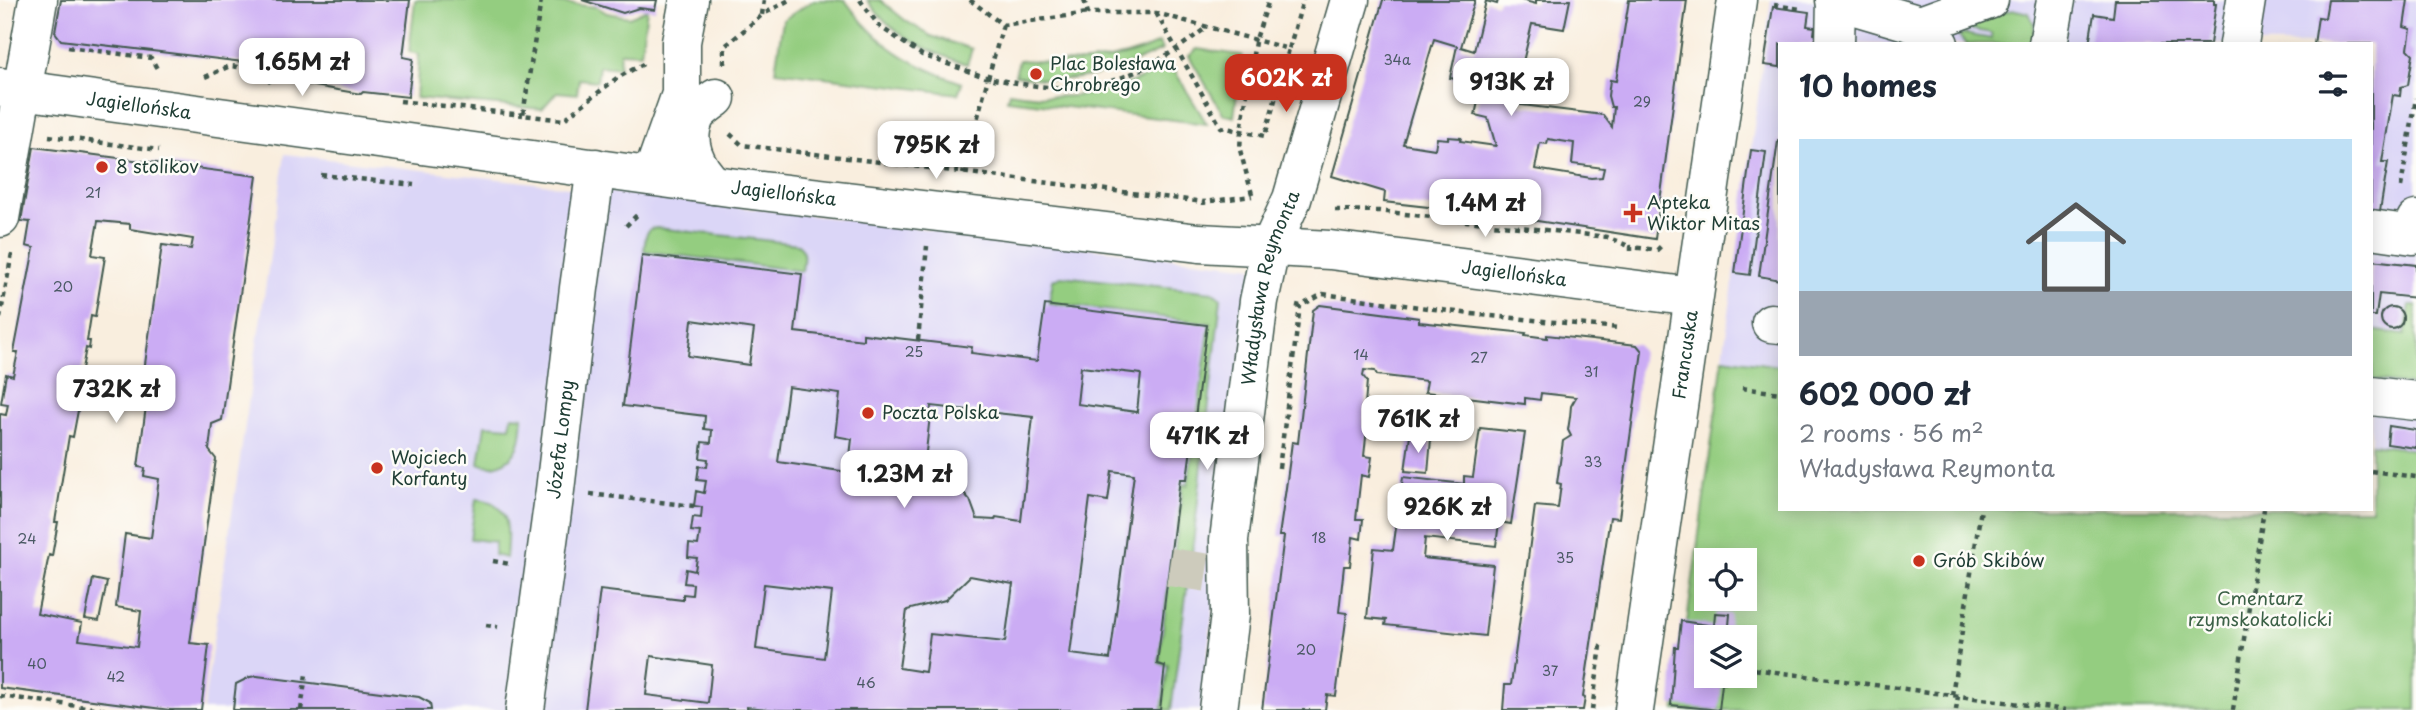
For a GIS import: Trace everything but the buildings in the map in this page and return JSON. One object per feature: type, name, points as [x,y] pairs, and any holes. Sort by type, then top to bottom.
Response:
[{"type":"street","points":[[0,218],[11,89],[38,0]]},
{"type":"street","points":[[689,0],[681,42],[712,98]]},
{"type":"street","name":"Władysława Reymonta","points":[[1218,710],[1230,615],[1229,540],[1259,301],[1271,246],[1292,199],[1350,0]]},
{"type":"street","name":"Francuska","points":[[1634,710],[1737,0]]},
{"type":"street","points":[[1835,42],[1835,0],[1930,34],[1989,0]]},
{"type":"street","points":[[2048,42],[2056,0]]},
{"type":"street","points":[[2239,42],[2246,0]]},
{"type":"street","name":"Jagiellońska","points":[[11,89],[714,185],[1199,243],[1330,250],[1693,297]]},
{"type":"street","points":[[652,176],[712,98]]},
{"type":"street","points":[[712,98],[695,115],[690,136],[694,156],[702,173],[714,185]]},
{"type":"street","name":"Józefa Lompy","points":[[526,710],[596,168]]},
{"type":"street","points":[[2373,229],[2411,222]]},
{"type":"street","points":[[2373,396],[2416,401]]},
{"type":"path","points":[[541,0],[523,115],[563,120],[617,78],[648,62]]},
{"type":"path","points":[[762,15],[764,0]]},
{"type":"path","points":[[789,0],[762,15],[724,47],[712,98],[742,145],[1205,202]]},
{"type":"path","points":[[860,0],[879,26],[922,55],[988,78],[1027,85],[1080,87],[1133,74],[1178,50],[1207,27]]},
{"type":"path","points":[[970,0],[1003,25],[1088,13],[1156,13],[1289,49]]},
{"type":"path","points":[[1084,0],[1088,13]]},
{"type":"path","points":[[1241,131],[1255,41],[1269,0]]},
{"type":"path","points":[[1156,13],[1221,127],[1265,135],[1303,0]]},
{"type":"path","points":[[963,174],[1003,25]]},
{"type":"path","points":[[2411,222],[2416,98]]},
{"type":"path","points":[[1335,210],[1379,211],[1606,237],[1631,247],[1657,250],[1665,243]]},
{"type":"path","points":[[918,340],[927,246]]},
{"type":"path","points":[[1626,287],[1631,247]]},
{"type":"path","points":[[1259,301],[1300,306],[1324,294],[1471,314],[1630,329]]},
{"type":"path","points":[[1279,470],[1300,306]]},
{"type":"path","points":[[1742,388],[1778,393]]},
{"type":"path","points":[[2373,471],[2416,477]]},
{"type":"path","points":[[608,495],[694,506]]},
{"type":"path","points":[[1956,710],[1955,695],[1981,511]]},
{"type":"path","points":[[2233,710],[2263,511]]},
{"type":"path","points":[[493,561],[510,564]]},
{"type":"path","points":[[486,625],[503,627]]},
{"type":"path","points":[[1591,710],[1601,646],[1610,633]]},
{"type":"path","points":[[1757,670],[2066,710]]},
{"type":"path","points":[[302,710],[306,674]]},
{"type":"path","points":[[0,696],[109,710]]},
{"type":"shaded area","points":[[1771,0],[2416,0],[2416,450],[2373,444],[2373,42],[1778,42],[1778,366],[1723,358]]},
{"type":"shaded area","points":[[285,154],[1253,267],[1201,710],[203,710]]},
{"type":"green space","points":[[415,0],[532,0],[597,7],[607,13],[629,17],[647,9],[641,53],[620,52],[619,68],[599,66],[597,81],[579,79],[577,94],[557,92],[542,109],[416,98],[419,54],[409,52]]},
{"type":"green space","points":[[814,0],[845,0],[870,30],[896,52],[910,61],[962,83],[958,94],[775,71],[783,20]]},
{"type":"green space","points":[[867,0],[880,0],[906,21],[931,36],[972,49],[967,64],[911,41],[887,23]]},
{"type":"green space","points":[[2016,10],[2029,13],[2034,24],[2033,42],[1964,42],[1958,36],[1965,34],[1992,39],[1991,33],[1969,29],[1961,24],[1999,12]]},
{"type":"green space","points":[[1159,43],[1162,50],[1126,66],[1091,76],[1055,80],[1015,75],[1019,60],[1107,60]]},
{"type":"green space","points":[[1197,49],[1242,55],[1234,117],[1223,114],[1189,56]]},
{"type":"green space","points":[[1171,65],[1207,124],[1007,100],[1009,92],[1073,96],[1111,89]]},
{"type":"green space","points":[[650,229],[798,244],[803,253],[802,271],[644,251],[646,235]]},
{"type":"green space","points":[[1061,276],[1213,292],[1221,298],[1192,553],[1174,556],[1183,484],[1188,485],[1210,323],[1049,303],[1053,280]]},
{"type":"green space","points":[[2410,305],[2416,305],[2416,386],[2373,380],[2373,330],[2405,335]]},
{"type":"green space","name":"Cmentarz rzymskokatolicki","points":[[1723,358],[1778,366],[1778,511],[2373,511],[2373,444],[2416,450],[2416,710],[1675,710],[1694,571],[1694,611],[1757,611],[1757,548],[1697,548]]},
{"type":"green space","points":[[512,416],[523,417],[521,438],[514,453],[498,465],[479,463],[485,425],[510,427]]},
{"type":"green space","points":[[476,499],[488,501],[502,511],[507,528],[506,558],[494,555],[495,542],[470,539]]},
{"type":"green space","points":[[1169,578],[1184,582],[1187,588],[1171,710],[1162,710],[1168,665],[1159,663]]},
{"type":"tunnel","points":[[1169,567],[1229,576]]},
{"type":"place","name":"Plac Bolesława Chrobrego","points":[[1036,74]]},
{"type":"place","name":"8 stolikov","points":[[102,167]]},
{"type":"place","name":"Apteka Wiktor Mitas","points":[[1633,213]]},
{"type":"place","name":"Poczta Polska","points":[[868,413]]},
{"type":"place","name":"Wojciech Korfanty","points":[[377,468]]},
{"type":"place","name":"Grób Skibów","points":[[1919,561]]}]
